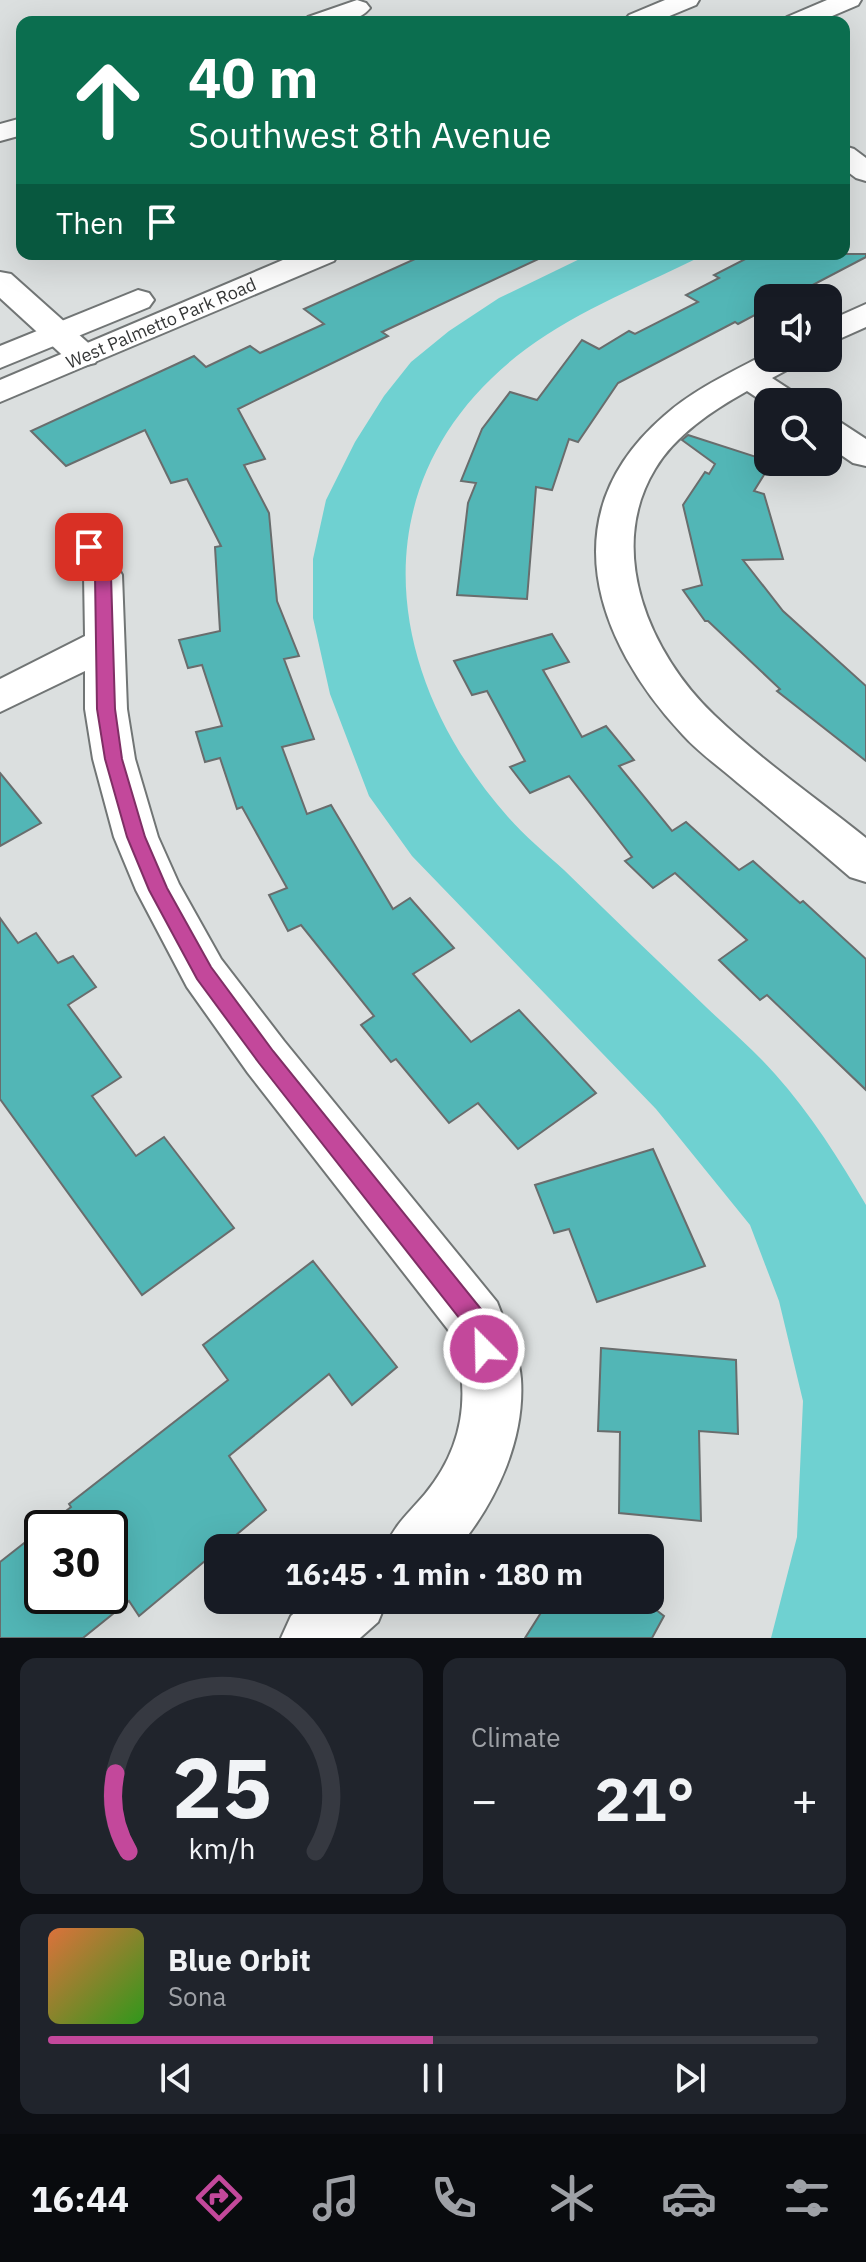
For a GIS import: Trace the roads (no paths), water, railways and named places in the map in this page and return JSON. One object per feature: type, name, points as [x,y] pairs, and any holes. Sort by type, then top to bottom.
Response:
[{"type":"street","points":[[648,16],[687,0]]},
{"type":"street","points":[[815,16],[849,0]]},
{"type":"street","points":[[328,16],[350,4]]},
{"type":"street","points":[[850,160],[866,172]]},
{"type":"street","name":"West Palmetto Park Road","points":[[0,392],[309,260]]},
{"type":"street","points":[[0,281],[83,356]]},
{"type":"street","name":"West Palmetto Park Road","points":[[0,358],[164,289]]},
{"type":"street","points":[[842,327],[866,314]]},
{"type":"street","points":[[758,372],[691,411],[657,441],[632,476],[617,516],[613,559],[621,606],[636,642],[659,679],[699,726],[866,864]]},
{"type":"street","points":[[749,377],[765,388]]},
{"type":"street","points":[[842,439],[866,455]]},
{"type":"street","points":[[89,547],[103,575],[106,709],[114,759],[136,837],[159,890],[204,973],[477,1322],[492,1376],[488,1433],[467,1489],[427,1534]]},
{"type":"street","points":[[0,697],[103,644]]},
{"type":"street","points":[[313,1638],[340,1614]]},
{"type":"water","points":[[578,260],[693,260],[591,309],[547,335],[526,349],[472,399],[434,455],[412,514],[406,576],[413,638],[433,700],[465,760],[508,817],[767,1065],[812,1121],[866,1205],[866,1638],[771,1638],[797,1537],[803,1401],[779,1301],[750,1225],[656,1109],[412,856],[369,796],[330,694],[313,618],[313,559],[326,500],[355,442],[384,396],[411,362],[449,331],[499,298]]}]
